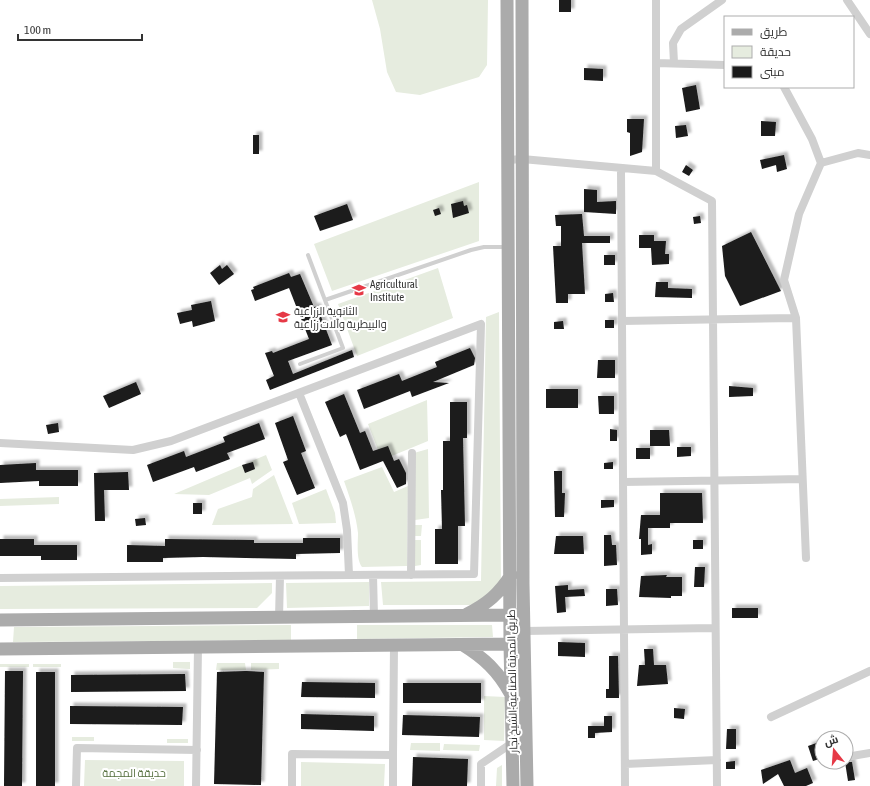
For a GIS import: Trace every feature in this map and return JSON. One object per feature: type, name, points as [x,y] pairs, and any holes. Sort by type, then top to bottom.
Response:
[{"type":"main road","name":"طريق المدينة الصناعية-الشيخ نجار","points":[[507,0],[511,575],[510,644],[513,786]]},
{"type":"main road","points":[[522,0],[523,584],[527,786]]},
{"type":"main road","points":[[462,616],[489,602],[502,589],[511,575]]},
{"type":"main road","points":[[0,620],[524,615]]},
{"type":"main road","points":[[462,645],[490,665],[502,678],[511,694]]},
{"type":"main road","points":[[0,649],[524,645]]},
{"type":"street","points":[[656,0],[656,172]]},
{"type":"street","points":[[674,64],[673,43],[681,29],[722,0]]},
{"type":"street","points":[[847,0],[870,34]]},
{"type":"street","points":[[656,63],[724,65]]},
{"type":"street","points":[[785,88],[812,139],[821,163],[799,214],[784,280],[796,318],[806,558]]},
{"type":"street","points":[[821,163],[858,153],[870,155]]},
{"type":"street","points":[[508,160],[522,159],[621,170],[656,172],[712,201],[714,628],[717,786]]},
{"type":"street","points":[[621,170],[625,786]]},
{"type":"street","points":[[622,321],[796,318]]},
{"type":"street","points":[[0,443],[133,450],[171,441],[481,324],[474,574],[0,578]]},
{"type":"street","points":[[299,393],[343,503],[347,530],[349,575]]},
{"type":"street","points":[[411,575],[412,453]]},
{"type":"street","points":[[623,482],[802,479]]},
{"type":"street","points":[[373,575],[374,617]]},
{"type":"street","points":[[279,618],[280,576]]},
{"type":"street","points":[[524,630],[714,628]]},
{"type":"street","points":[[393,786],[394,646]]},
{"type":"street","points":[[196,786],[198,647]]},
{"type":"street","points":[[771,717],[870,671]]},
{"type":"street","points":[[481,786],[481,764],[512,743]]},
{"type":"street","points":[[76,786],[77,748],[197,750]]},
{"type":"street","points":[[854,756],[870,753]]},
{"type":"street","points":[[292,786],[292,754],[393,755]]},
{"type":"street","points":[[625,764],[717,760]]},
{"type":"lane","points":[[325,300],[471,250],[484,247],[509,247]]},
{"type":"lane","points":[[300,364],[343,348],[308,254]]},
{"type":"green space","points":[[372,0],[488,0],[487,65],[479,77],[420,95],[396,92],[387,72],[380,29]]},
{"type":"green space","points":[[479,182],[479,241],[332,291],[314,244]]},
{"type":"green space","points":[[438,268],[453,318],[357,356],[338,304]]},
{"type":"green space","points":[[499,312],[501,588],[489,598],[470,605],[383,605],[381,582],[481,581],[486,317]]},
{"type":"green space","points":[[427,400],[428,441],[382,460],[368,424]]},
{"type":"green space","points":[[428,449],[429,518],[415,520],[414,453]]},
{"type":"green space","points":[[266,455],[272,470],[252,484],[250,478],[209,495],[174,494]]},
{"type":"green space","points":[[382,467],[394,492],[408,486],[407,566],[362,567],[360,564],[357,526],[344,481]]},
{"type":"green space","points":[[274,475],[293,524],[212,525],[218,509],[252,497],[253,489]]},
{"type":"green space","points":[[326,489],[335,513],[336,523],[299,524],[292,503]]},
{"type":"green space","points":[[59,497],[59,504],[0,506],[0,499]]},
{"type":"green space","points":[[415,525],[422,525],[421,536],[415,536]]},
{"type":"green space","points":[[415,540],[421,540],[421,565],[415,566]]},
{"type":"green space","points":[[369,582],[369,606],[287,608],[286,583]]},
{"type":"green space","points":[[272,583],[272,593],[257,608],[0,609],[0,586]]},
{"type":"green space","points":[[291,625],[291,640],[13,642],[14,627]]},
{"type":"green space","points":[[357,625],[492,625],[493,637],[357,639]]},
{"type":"green space","points":[[173,662],[190,662],[190,669],[173,668]]},
{"type":"green space","points":[[217,663],[245,663],[246,670],[216,670]]},
{"type":"green space","points":[[251,663],[279,663],[279,669],[251,670]]},
{"type":"green space","points":[[0,664],[29,664],[29,667],[0,667]]},
{"type":"green space","points":[[33,664],[61,664],[61,667],[33,667]]},
{"type":"green space","points":[[484,696],[505,697],[504,741],[484,740]]},
{"type":"green space","points":[[72,737],[94,737],[94,741],[72,741]]},
{"type":"green space","points":[[167,739],[188,739],[188,743],[167,743]]},
{"type":"green space","points":[[411,743],[440,743],[440,751],[410,750]]},
{"type":"green space","points":[[444,744],[480,745],[479,751],[443,750]]},
{"type":"green space","name":"حديقة المجمة","points":[[85,760],[184,761],[184,786],[84,786]]},
{"type":"green space","points":[[301,762],[385,764],[384,786],[301,786]]},
{"type":"green space","points":[[502,765],[502,786],[496,786],[497,768]]},
{"type":"building","points":[[559,0],[571,0],[571,12],[559,12]]},
{"type":"building","points":[[584,68],[603,69],[603,81],[584,80]]},
{"type":"building","points":[[696,85],[700,109],[686,112],[682,88]]},
{"type":"building","points":[[627,119],[644,119],[642,152],[630,156],[630,133],[627,132]]},
{"type":"building","points":[[761,121],[776,122],[775,136],[761,136]]},
{"type":"building","points":[[686,125],[688,136],[676,138],[675,126]]},
{"type":"building","points":[[253,135],[259,135],[259,154],[253,154]]},
{"type":"building","points":[[784,155],[787,169],[777,172],[776,165],[762,169],[760,160]]},
{"type":"building","points":[[686,165],[693,170],[689,176],[682,172]]},
{"type":"building","points":[[584,189],[597,190],[597,202],[616,201],[616,214],[584,212]]},
{"type":"building","points":[[463,201],[464,206],[467,205],[469,213],[453,218],[451,204]]},
{"type":"building","points":[[347,204],[353,220],[320,231],[314,216]]},
{"type":"building","points":[[439,208],[441,214],[435,216],[433,210]]},
{"type":"building","points":[[582,214],[584,236],[610,236],[610,243],[582,243],[585,294],[568,294],[568,303],[556,303],[553,246],[561,246],[561,226],[556,226],[555,215]]},
{"type":"building","points":[[700,216],[701,223],[694,224],[693,217]]},
{"type":"building","points":[[751,232],[781,291],[740,306],[725,276],[722,246]]},
{"type":"building","points":[[639,235],[654,235],[654,241],[666,241],[665,254],[669,254],[669,264],[652,265],[651,248],[639,248]]},
{"type":"building","points":[[604,255],[615,255],[615,265],[604,265]]},
{"type":"building","points":[[220,265],[222,269],[227,265],[234,274],[219,285],[210,273]]},
{"type":"building","points":[[289,273],[291,277],[300,274],[314,307],[317,306],[332,345],[288,361],[293,374],[352,350],[354,357],[270,390],[266,380],[274,376],[265,353],[272,351],[273,353],[309,339],[289,288],[255,301],[251,290],[254,289],[253,287]]},
{"type":"building","points":[[656,282],[668,282],[668,288],[692,289],[692,298],[655,297]]},
{"type":"building","points":[[613,293],[614,302],[605,302],[605,294]]},
{"type":"building","points":[[211,301],[215,321],[193,327],[192,321],[180,324],[177,313],[192,310],[191,305]]},
{"type":"building","points":[[605,320],[614,320],[614,328],[605,328]]},
{"type":"building","points":[[563,321],[564,329],[554,329],[554,322]]},
{"type":"building","points":[[470,348],[475,358],[474,365],[433,382],[449,383],[412,397],[410,391],[364,409],[357,390],[399,374],[402,381],[437,367],[435,362]]},
{"type":"building","points":[[598,360],[615,360],[615,378],[597,378]]},
{"type":"building","points":[[136,382],[141,394],[109,408],[103,396]]},
{"type":"building","points":[[729,386],[753,388],[753,396],[729,397]]},
{"type":"building","points":[[546,389],[578,389],[578,408],[546,408]]},
{"type":"building","points":[[344,394],[360,433],[365,431],[373,451],[388,446],[394,461],[399,459],[406,473],[406,484],[397,488],[383,461],[360,470],[346,434],[340,437],[325,402]]},
{"type":"building","points":[[598,396],[614,396],[614,414],[599,414]]},
{"type":"building","points":[[450,402],[467,402],[467,438],[463,438],[465,526],[458,526],[458,564],[435,564],[435,529],[442,529],[441,490],[443,490],[443,441],[450,441]]},
{"type":"building","points":[[293,416],[306,451],[301,453],[315,488],[297,495],[283,462],[288,460],[275,423]]},
{"type":"building","points":[[58,423],[59,432],[48,434],[46,425]]},
{"type":"building","points":[[259,423],[265,439],[227,453],[230,459],[196,472],[194,467],[153,482],[147,465],[184,451],[186,457],[225,442],[223,437]]},
{"type":"building","points":[[610,429],[617,430],[617,441],[610,441]]},
{"type":"building","points":[[650,430],[669,430],[670,446],[650,446]]},
{"type":"building","points":[[677,447],[691,447],[691,456],[677,457]]},
{"type":"building","points":[[636,448],[650,448],[650,459],[636,459]]},
{"type":"building","points":[[253,462],[255,469],[245,473],[242,465]]},
{"type":"building","points":[[613,462],[613,469],[604,469],[604,463]]},
{"type":"building","points":[[36,463],[36,470],[78,470],[78,486],[39,486],[39,481],[0,483],[0,465]]},
{"type":"building","points":[[554,471],[562,471],[562,493],[565,493],[564,517],[555,517]]},
{"type":"building","points":[[128,472],[129,490],[104,490],[105,521],[95,521],[94,473]]},
{"type":"building","points":[[660,493],[702,493],[703,523],[670,523],[670,528],[648,528],[648,545],[652,544],[652,554],[641,555],[641,539],[639,539],[641,515],[660,515]]},
{"type":"building","points":[[601,500],[614,500],[614,507],[601,508]]},
{"type":"building","points":[[193,503],[202,503],[202,514],[193,514]]},
{"type":"building","points":[[145,518],[146,525],[136,526],[135,519]]},
{"type":"building","points":[[604,535],[611,535],[612,545],[616,545],[617,565],[604,566]]},
{"type":"building","points":[[556,536],[583,536],[584,554],[554,554]]},
{"type":"building","points":[[303,538],[340,538],[340,553],[296,554],[296,559],[203,557],[163,558],[163,562],[127,562],[127,545],[165,546],[165,539],[254,540],[254,543],[303,543]]},
{"type":"building","points":[[0,539],[34,539],[34,545],[77,545],[77,560],[41,560],[41,556],[0,556]]},
{"type":"building","points":[[693,540],[703,540],[703,549],[693,549]]},
{"type":"building","points":[[695,567],[705,567],[704,587],[694,587]]},
{"type":"building","points":[[667,575],[666,577],[682,577],[682,596],[671,596],[671,598],[639,597],[641,576]]},
{"type":"building","points":[[568,585],[568,590],[584,589],[585,596],[565,597],[566,612],[557,613],[555,586]]},
{"type":"building","points":[[606,589],[617,589],[618,605],[606,606]]},
{"type":"building","points":[[732,608],[758,608],[758,618],[732,618]]},
{"type":"building","points":[[558,642],[585,643],[585,657],[558,656]]},
{"type":"building","points":[[644,649],[653,649],[654,665],[666,665],[668,684],[637,686],[639,665],[645,665]]},
{"type":"building","points":[[609,656],[618,656],[619,698],[606,698],[606,689],[609,689]]},
{"type":"building","points":[[5,671],[23,671],[22,786],[4,786]]},
{"type":"building","points":[[36,672],[55,672],[55,786],[36,786]]},
{"type":"building","points":[[217,672],[264,672],[261,785],[214,784]]},
{"type":"building","points":[[185,674],[186,691],[71,692],[71,675]]},
{"type":"building","points":[[302,682],[375,683],[375,698],[301,697]]},
{"type":"building","points":[[403,683],[481,683],[481,703],[403,703]]},
{"type":"building","points":[[70,706],[183,707],[182,725],[70,724]]},
{"type":"building","points":[[674,708],[685,709],[684,719],[674,718]]},
{"type":"building","points":[[301,714],[374,716],[374,731],[301,729]]},
{"type":"building","points":[[403,715],[480,717],[479,737],[402,735]]},
{"type":"building","points":[[604,716],[612,716],[612,732],[595,733],[595,738],[588,738],[588,726],[604,726]]},
{"type":"building","points":[[727,729],[736,729],[736,749],[726,749]]},
{"type":"building","points":[[814,744],[814,761],[813,761],[808,746]]},
{"type":"building","points":[[413,757],[468,759],[467,786],[412,786]]},
{"type":"building","points":[[790,760],[795,773],[807,768],[813,783],[806,786],[784,786],[778,774],[763,784],[761,770]]},
{"type":"building","points":[[735,761],[735,769],[726,769],[726,762]]},
{"type":"building","points":[[846,770],[853,770],[855,780],[848,781]]},
{"type":"place","name":"Agricultural Institute","points":[[359,290]]},
{"type":"place","name":"الثانوية الزراعية والبيطرية وآلات زراعية","points":[[283,317]]}]
